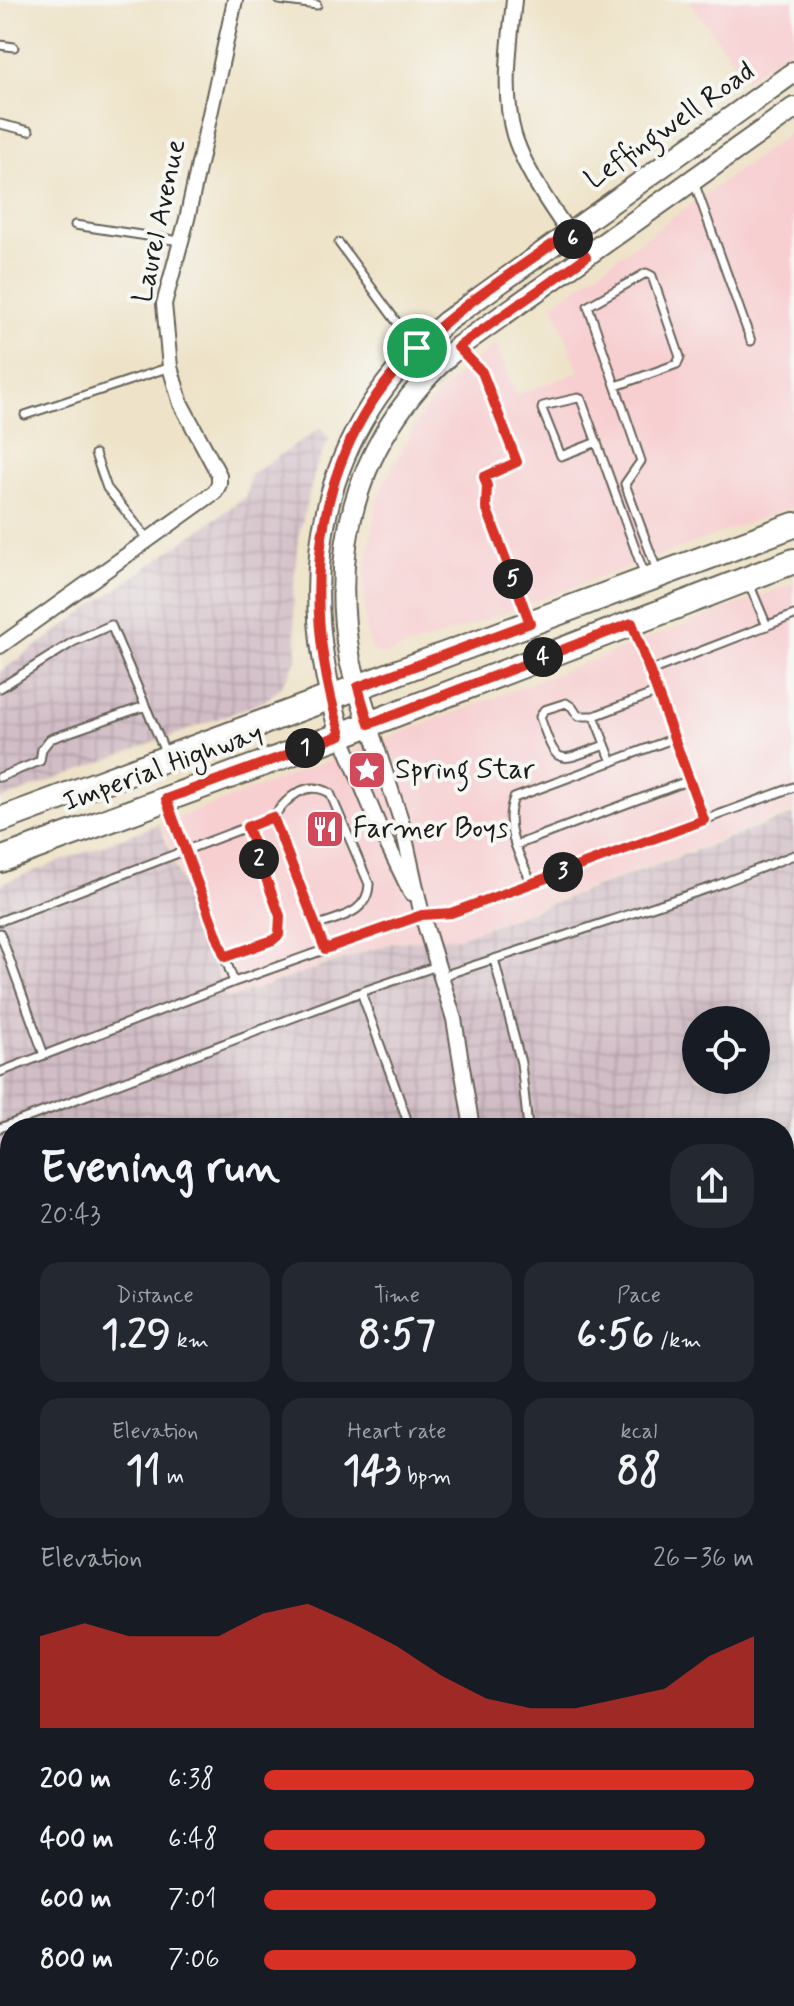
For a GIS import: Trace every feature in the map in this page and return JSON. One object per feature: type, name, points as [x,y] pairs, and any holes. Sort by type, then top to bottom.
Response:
[{"type":"main road","name":"Leffingwell Road","points":[[341,735],[330,698],[321,647],[317,568],[323,518],[338,468],[359,424],[391,375],[447,321],[794,72]]},
{"type":"main road","name":"Leffingwell Road","points":[[369,724],[351,663],[343,584],[345,552],[357,497],[371,459],[392,419],[418,384],[458,347],[794,108]]},
{"type":"main road","name":"Imperial Highway","points":[[0,820],[794,525]]},
{"type":"main road","name":"Imperial Highway","points":[[2,854],[166,799],[341,735],[794,561]]},
{"type":"street","name":"Laurel Avenue","points":[[148,539],[215,492],[219,484],[219,475],[181,404],[170,367],[164,304],[235,0]]},
{"type":"street","points":[[514,0],[507,76],[514,134],[543,195],[586,257]]},
{"type":"street","points":[[0,646],[148,539]]},
{"type":"street","name":"Leffingwell Road","points":[[369,724],[401,820],[422,915],[441,970],[460,1046],[471,1118]]},
{"type":"street","name":"Leffingwell Road","points":[[341,735],[380,829],[422,915]]},
{"type":"lane","points":[[279,0],[317,5]]},
{"type":"lane","points":[[0,45],[14,47]]},
{"type":"lane","points":[[0,124],[29,131]]},
{"type":"lane","points":[[694,180],[751,341]]},
{"type":"lane","points":[[75,225],[181,241]]},
{"type":"lane","points":[[339,243],[417,348]]},
{"type":"lane","points":[[616,386],[677,364],[680,357],[652,276],[646,273],[588,306],[641,461],[625,484],[652,578]]},
{"type":"lane","points":[[458,347],[482,372],[517,462],[484,477],[486,507],[530,623]]},
{"type":"lane","points":[[25,415],[170,367]]},
{"type":"lane","points":[[597,442],[561,456],[543,406],[581,399],[652,578]]},
{"type":"lane","points":[[95,454],[107,488],[148,539]]},
{"type":"lane","points":[[748,579],[767,626]]},
{"type":"lane","points":[[650,671],[794,615]]},
{"type":"lane","points":[[632,623],[704,820]]},
{"type":"lane","points":[[0,688],[73,642],[111,625],[167,758]]},
{"type":"lane","points":[[605,745],[566,759],[559,758],[552,753],[540,717],[544,710],[566,703],[578,716],[594,716],[658,692]]},
{"type":"lane","points":[[0,777],[40,761],[42,749],[50,739],[145,706]]},
{"type":"lane","points":[[594,716],[612,762]]},
{"type":"lane","points":[[532,884],[511,832],[509,810],[514,798],[675,738]]},
{"type":"lane","points":[[516,845],[690,780]]},
{"type":"lane","points":[[0,921],[273,817],[282,804],[303,789],[315,786],[330,793],[334,799],[369,884],[369,895],[364,904],[316,926]]},
{"type":"lane","points":[[0,1072],[325,949],[422,915],[451,913],[794,787]]},
{"type":"lane","points":[[166,799],[234,982]]},
{"type":"lane","points":[[273,817],[325,949]]},
{"type":"lane","points":[[225,957],[273,940],[281,928],[280,916],[247,827]]},
{"type":"lane","points":[[27,1118],[361,992],[494,959],[697,892],[794,855]]},
{"type":"lane","points":[[0,933],[44,1055]]},
{"type":"lane","points":[[494,959],[521,1063],[527,1118]]},
{"type":"lane","points":[[361,992],[406,1118]]},
{"type":"shaded area","points":[[688,0],[794,0],[794,45],[746,79]]},
{"type":"shaded area","points":[[794,130],[794,506],[438,637],[384,655],[371,648],[365,626],[364,573],[380,490],[416,423],[434,399],[460,372],[496,343],[516,395],[579,372],[553,304]]},
{"type":"shaded area","points":[[321,428],[329,439],[315,470],[298,539],[293,596],[297,658],[277,691],[249,707],[0,800],[0,672],[247,496],[250,475]]},
{"type":"shaded area","points":[[794,583],[794,811],[460,936],[393,941],[228,998],[161,824]]},
{"type":"shaded area","points":[[794,814],[794,1118],[0,1118],[0,884],[159,824],[227,999],[394,942],[460,937]]},
{"type":"place","name":"Spring Star","points":[[367,770]]},
{"type":"place","name":"Farmer Boys","points":[[325,829]]},
{"type":"route","points":[[568,233],[586,257],[458,347],[482,372],[517,462],[484,477],[486,507],[530,623],[358,687],[369,724],[632,623],[704,820],[451,913],[422,915],[325,949],[273,817],[247,827],[280,916],[279,935],[225,957],[166,799],[341,735],[325,677],[318,623],[317,568],[323,518],[338,468],[359,424],[391,375],[417,348],[447,321],[568,233]]}]
